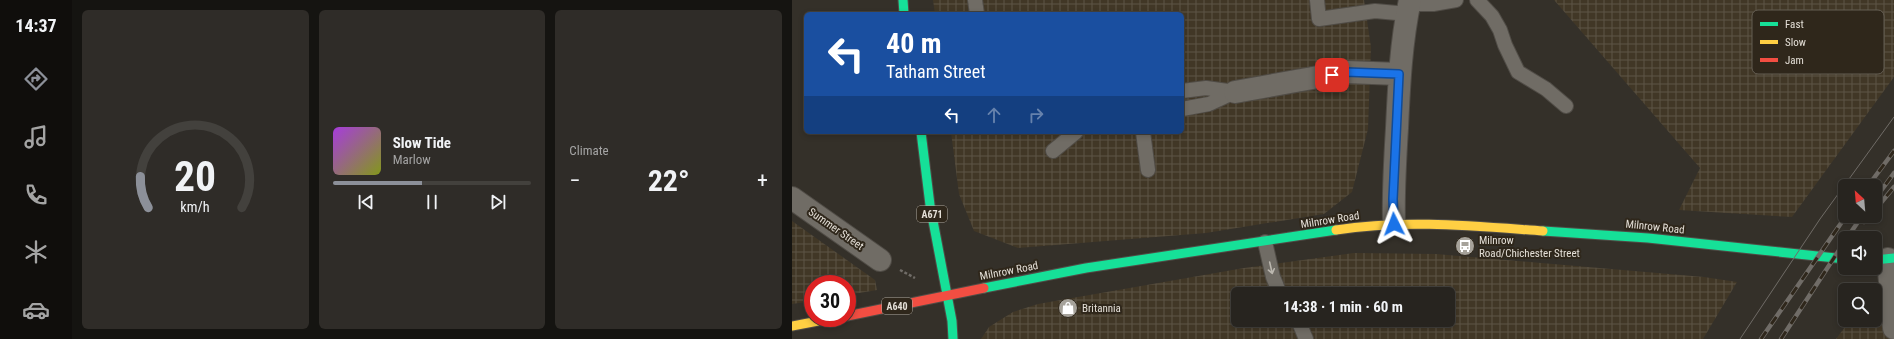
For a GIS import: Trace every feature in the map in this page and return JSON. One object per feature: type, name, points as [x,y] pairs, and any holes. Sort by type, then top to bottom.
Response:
[{"type":"main road","points":[[902,0],[904,12]]},
{"type":"main road","name":"A671","points":[[921,134],[930,205],[947,295],[953,339]]},
{"type":"main road","name":"Milnrow Road","points":[[856,314],[1086,268],[1265,242],[1349,228],[1394,224],[1450,224],[1648,238],[1838,258]]},
{"type":"main road","points":[[792,326],[804,324]]},
{"type":"street","points":[[1394,224],[1393,199],[1399,74],[1403,33],[1409,6]]},
{"type":"street","points":[[1235,92],[1346,72],[1399,74]]},
{"type":"street","name":"Summer Street","points":[[792,198],[880,260]]},
{"type":"street","points":[[1886,259],[1894,328]]},
{"type":"lane","points":[[975,0],[977,12]]},
{"type":"lane","points":[[1317,0],[1319,19],[1456,0]]},
{"type":"lane","points":[[1477,0],[1492,16],[1500,30],[1505,45],[1518,72],[1546,89],[1566,106]]},
{"type":"lane","points":[[1184,91],[1206,88],[1235,92]]},
{"type":"lane","points":[[1184,109],[1209,104],[1235,92]]},
{"type":"lane","points":[[1053,151],[1074,134]]},
{"type":"lane","points":[[1143,134],[1148,170]]},
{"type":"lane","points":[[1265,242],[1273,277],[1277,287]]},
{"type":"lane","points":[[1301,327],[1306,339]]},
{"type":"shaded area","points":[[933,0],[1364,0],[1371,47],[1368,129],[1352,192],[1324,214],[1206,233],[1018,248],[974,231],[959,194],[951,134],[1184,134],[1184,12],[935,12]]},
{"type":"shaded area","points":[[1554,0],[1894,0],[1894,77],[1792,217],[1679,210],[1700,168]]},
{"type":"shaded area","points":[[792,221],[875,280],[877,290],[856,294],[856,275],[804,275],[804,302],[792,304]]},
{"type":"shaded area","points":[[1354,253],[1436,254],[1704,277],[1737,282],[1703,339],[981,339],[989,327],[1013,312],[1038,304],[1244,268]]},
{"type":"shaded area","points":[[1894,291],[1894,339],[1836,339],[1845,327],[1882,327],[1882,295]]},
{"type":"tram line","points":[[1740,339],[1820,219],[1894,117]]},
{"type":"railway","points":[[1873,179],[1894,151]]},
{"type":"railway","points":[[1882,189],[1894,173]]},
{"type":"railway","points":[[1882,202],[1894,187]]},
{"type":"railway","points":[[1761,339],[1841,223]]},
{"type":"railway","points":[[1852,231],[1857,223]]},
{"type":"railway","points":[[1781,339],[1838,252]]},
{"type":"traffic: fast","points":[[903,0],[904,12]]},
{"type":"traffic: fast","points":[[921,134],[930,205],[952,321],[953,339]]},
{"type":"traffic: fast","points":[[984,288],[1086,268],[1336,230]]},
{"type":"traffic: fast","points":[[1543,231],[1648,238],[1838,258]]},
{"type":"traffic: fast","points":[[1882,259],[1894,258]]},
{"type":"traffic: slow","points":[[1336,230],[1388,225],[1440,224],[1543,231]]},
{"type":"traffic: slow","points":[[792,326],[804,324]]},
{"type":"traffic: jam","points":[[856,314],[984,288]]},
{"type":"place","name":"Milnrow Road/Chichester Street","points":[[1465,246]]},
{"type":"place","name":"Britannia","points":[[1068,308]]},
{"type":"route","points":[[1332,75],[1346,72],[1399,74],[1393,199],[1394,224]]}]
